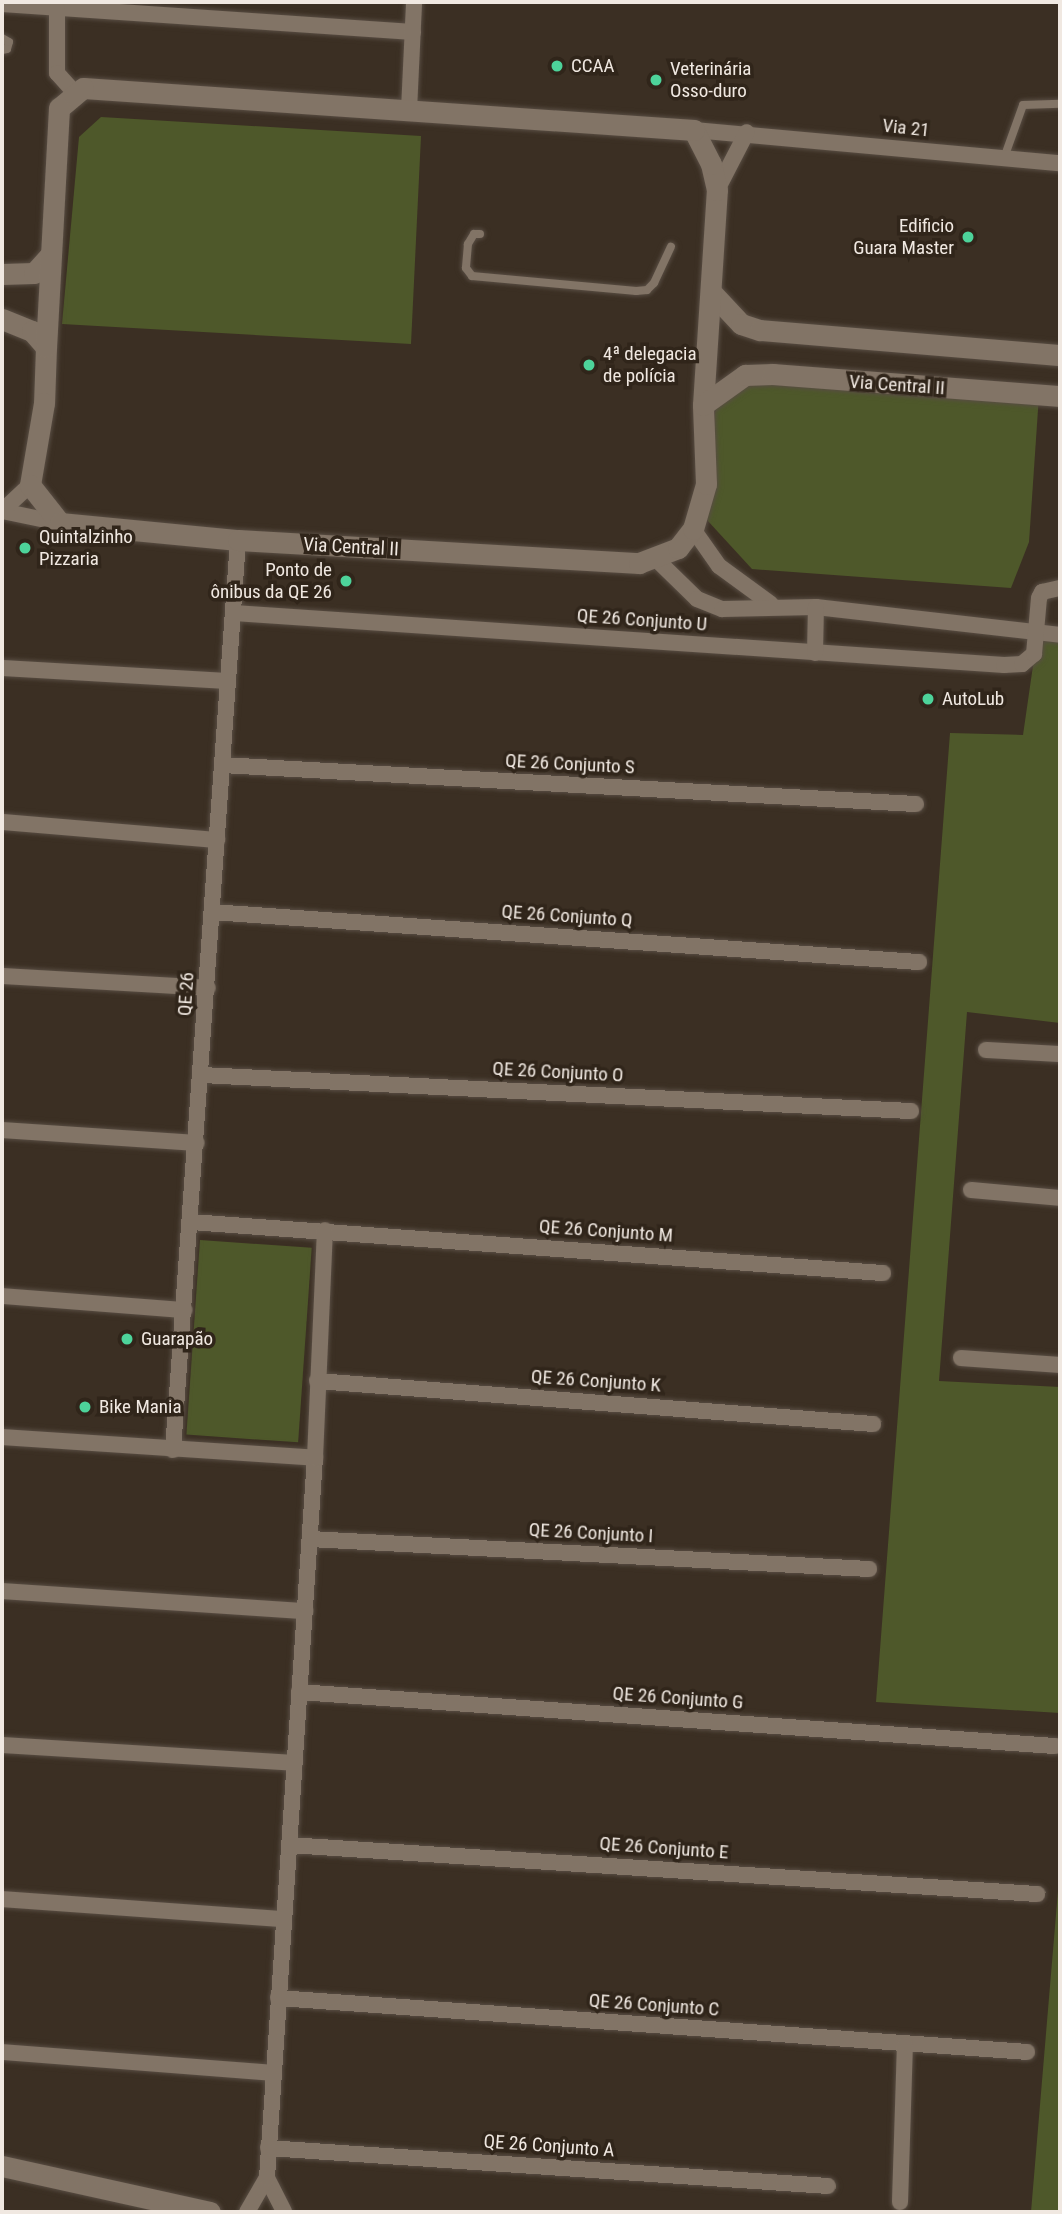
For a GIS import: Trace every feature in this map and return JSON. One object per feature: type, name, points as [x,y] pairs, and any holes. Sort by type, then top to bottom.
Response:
[{"type":"street","points":[[409,110],[414,2]]},
{"type":"street","points":[[2,4],[413,32]]},
{"type":"street","points":[[57,9],[57,73],[74,92]]},
{"type":"street","points":[[2,511],[30,485],[44,402],[59,108],[74,92],[98,86],[694,130]]},
{"type":"street","name":"Via 21","points":[[694,130],[747,132],[1004,161],[1060,163]]},
{"type":"street","name":"Via Central II","points":[[60,523],[238,540],[639,563],[656,559],[678,548],[693,529],[706,484],[703,405],[717,190],[711,164],[694,130]]},
{"type":"street","points":[[717,190],[747,132]]},
{"type":"street","points":[[2,274],[34,272],[50,256]]},
{"type":"street","points":[[711,292],[741,324],[760,330],[1060,355]]},
{"type":"street","points":[[2,319],[32,331],[46,346]]},
{"type":"street","name":"Via Central II","points":[[703,405],[745,375],[773,374],[1060,396]]},
{"type":"street","points":[[30,485],[60,523]]},
{"type":"street","points":[[2,511],[60,523]]},
{"type":"street","points":[[693,529],[719,566],[771,604]]},
{"type":"street","name":"QE 26","points":[[173,1450],[238,540]]},
{"type":"street","points":[[656,559],[685,590],[710,605],[731,609],[771,604],[816,607],[1036,639],[1060,635]]},
{"type":"street","points":[[1036,639],[1042,592],[1060,588]]},
{"type":"street","points":[[815,653],[816,607]]},
{"type":"street","name":"QE 26 Conjunto U","points":[[234,613],[1004,665],[1029,660],[1036,639]]},
{"type":"street","points":[[2,668],[228,681]]},
{"type":"street","name":"QE 26 Conjunto S","points":[[222,765],[916,804]]},
{"type":"street","points":[[2,822],[217,840]]},
{"type":"street","name":"QE 26 Conjunto Q","points":[[212,912],[919,962]]},
{"type":"street","points":[[2,976],[208,988]]},
{"type":"street","points":[[986,1050],[1060,1054]]},
{"type":"street","name":"QE 26 Conjunto O","points":[[201,1075],[911,1111]]},
{"type":"street","points":[[2,1130],[197,1143]]},
{"type":"street","points":[[971,1190],[1060,1198]]},
{"type":"street","name":"QE 26 Conjunto M","points":[[191,1222],[883,1273]]},
{"type":"street","points":[[284,2212],[267,2178],[268,2148],[316,1458],[325,1230]]},
{"type":"street","points":[[2,1296],[184,1310]]},
{"type":"street","points":[[961,1358],[1060,1365]]},
{"type":"street","name":"QE 26 Conjunto K","points":[[317,1381],[873,1424]]},
{"type":"street","points":[[2,1437],[316,1458]]},
{"type":"street","name":"QE 26 Conjunto I","points":[[310,1539],[869,1569]]},
{"type":"street","points":[[2,1591],[305,1611]]},
{"type":"street","name":"QE 26 Conjunto G","points":[[299,1692],[1055,1746]]},
{"type":"street","points":[[2,1745],[294,1763]]},
{"type":"street","name":"QE 26 Conjunto E","points":[[289,1845],[1037,1894]]},
{"type":"street","points":[[2,1899],[284,1919]]},
{"type":"street","name":"QE 26 Conjunto C","points":[[278,1997],[1027,2052]]},
{"type":"street","points":[[900,2202],[905,2045]]},
{"type":"street","points":[[2,2052],[273,2073]]},
{"type":"street","name":"QE 26 Conjunto A","points":[[268,2148],[828,2186]]},
{"type":"street","points":[[2,2166],[210,2212]]},
{"type":"street","points":[[247,2212],[267,2178]]},
{"type":"lane","points":[[2,38],[9,42],[7,49],[2,50]]},
{"type":"lane","points":[[1004,161],[1023,105],[1060,104]]},
{"type":"lane","points":[[480,233],[474,234],[468,244],[466,268],[472,276],[636,291],[647,290],[654,283],[671,247]]},
{"type":"green space","points":[[101,117],[421,136],[411,344],[62,324],[79,137]]},
{"type":"green space","points":[[748,371],[1039,395],[1029,542],[1011,588],[752,569],[707,520],[716,400]]},
{"type":"green space","points":[[1037,638],[1060,638],[1060,1023],[967,1012],[939,1381],[1060,1387],[1060,1713],[876,1702],[950,733],[1023,735]]},
{"type":"green space","points":[[200,1240],[312,1248],[298,1442],[186,1435]]},
{"type":"green space","points":[[1060,1867],[1060,2212],[1031,2212]]},
{"type":"place","name":"CCAA","points":[[557,66]]},
{"type":"place","name":"Veterinária Osso-duro","points":[[656,80]]},
{"type":"place","name":"Edificio Guara Master","points":[[968,237]]},
{"type":"place","name":"4ª delegacia de polícia","points":[[589,365]]},
{"type":"place","name":"Quintalzinho Pizzaria","points":[[25,548]]},
{"type":"place","name":"Ponto de ônibus da QE 26","points":[[346,581]]},
{"type":"place","name":"AutoLub","points":[[928,699]]},
{"type":"place","name":"Guarapão","points":[[127,1339]]},
{"type":"place","name":"Bike Mania","points":[[85,1407]]}]
